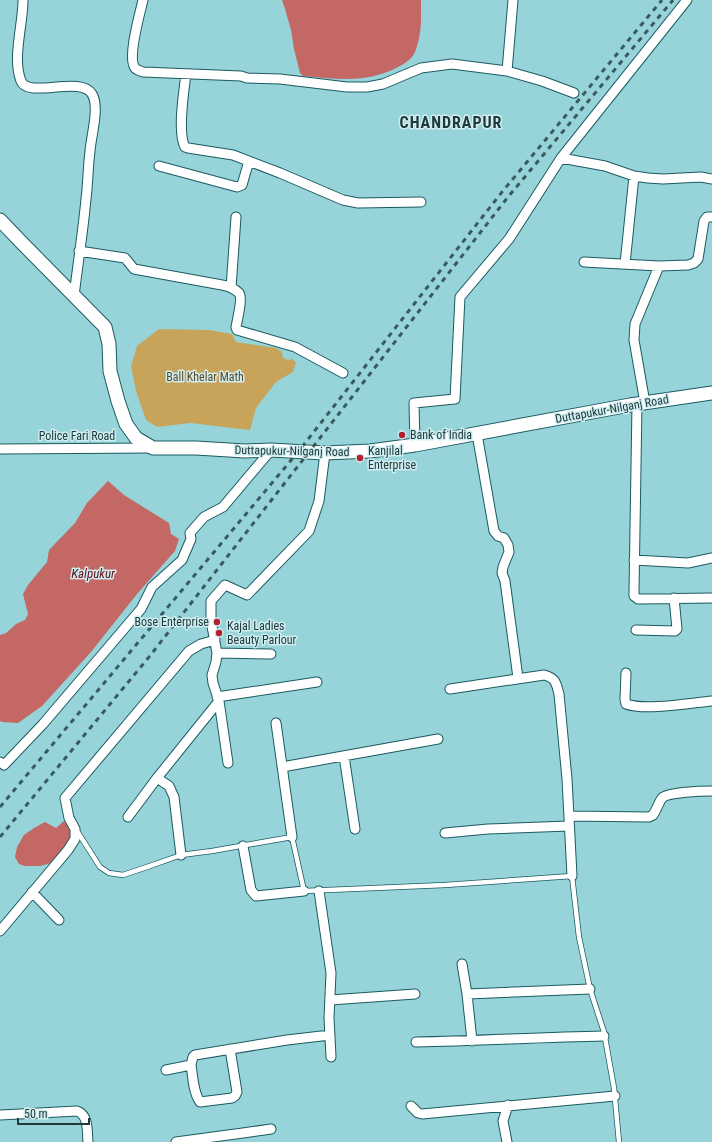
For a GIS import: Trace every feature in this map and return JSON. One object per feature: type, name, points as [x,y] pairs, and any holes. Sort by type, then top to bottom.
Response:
[{"type":"main road","points":[[0,220],[105,327],[109,344],[110,371],[126,424],[136,438],[153,448]]},
{"type":"main road","name":"Duttapukur-Nilganj Road","points":[[153,448],[196,448],[245,451],[271,450],[325,454],[370,450],[415,445],[641,403],[712,393]]},
{"type":"street","points":[[23,0],[18,48],[19,67],[22,82],[25,86],[32,88],[73,86],[87,89],[92,93],[94,101],[95,113],[74,296]]},
{"type":"street","points":[[143,0],[134,36],[133,54],[134,66],[136,69],[143,72],[241,76],[247,78],[280,79],[347,87],[367,87],[383,84],[421,68],[452,64],[507,71],[542,81],[574,93]]},
{"type":"street","points":[[507,71],[513,0]]},
{"type":"street","points":[[415,445],[414,403],[454,399],[460,297],[510,239],[561,158],[686,0]]},
{"type":"street","points":[[186,74],[182,114],[182,140],[185,147],[233,155],[350,202],[421,202]]},
{"type":"street","points":[[561,158],[605,166],[634,176],[656,178],[704,177],[712,179]]},
{"type":"street","points":[[159,166],[237,187],[242,185],[249,161]]},
{"type":"street","points":[[625,264],[634,176]]},
{"type":"street","points":[[231,288],[236,217]]},
{"type":"street","points":[[584,262],[659,266],[688,265],[694,263],[698,259],[704,221],[707,217],[712,217]]},
{"type":"street","points":[[79,251],[125,258],[134,269],[222,285],[231,288],[240,293],[241,298],[236,327],[237,330],[295,347],[343,373]]},
{"type":"street","points":[[659,266],[635,324],[634,340],[641,403],[634,560],[634,596],[638,599],[712,598]]},
{"type":"street","points":[[477,434],[494,530],[498,536],[504,538],[508,545],[509,552],[502,573],[505,581],[518,678]]},
{"type":"street","name":"Police Fari Road","points":[[0,449],[153,448]]},
{"type":"street","points":[[0,762],[4,765],[43,724],[141,609],[152,587],[182,560],[191,539],[190,533],[204,517],[223,507],[271,450]]},
{"type":"street","points":[[228,763],[218,699],[212,675],[217,653],[211,621],[211,601],[225,585],[247,595],[308,531],[319,501],[325,454]]},
{"type":"street","points":[[634,560],[688,563],[712,558]]},
{"type":"street","points":[[636,630],[675,631],[677,629],[674,598]]},
{"type":"street","points":[[0,931],[68,850],[75,839],[76,829],[69,818],[64,798],[189,651],[201,644],[215,640]]},
{"type":"street","points":[[217,653],[271,654]]},
{"type":"street","points":[[626,673],[626,704],[632,706],[657,706],[712,702]]},
{"type":"street","points":[[450,689],[544,674],[552,677],[557,684],[567,780],[572,876]]},
{"type":"street","points":[[128,817],[218,699],[317,682]]},
{"type":"street","points":[[276,723],[292,837]]},
{"type":"street","points":[[282,767],[438,739]]},
{"type":"street","points":[[344,756],[356,829]]},
{"type":"street","points":[[157,778],[169,786],[174,797],[181,855]]},
{"type":"street","points":[[569,816],[649,817],[653,815],[662,798],[666,796],[677,793],[712,791]]},
{"type":"street","points":[[445,833],[569,826]]},
{"type":"street","points":[[243,846],[251,890],[256,896],[304,891]]},
{"type":"street","points":[[319,891],[331,973],[328,1018],[331,1056]]},
{"type":"street","points":[[32,892],[59,920]]},
{"type":"street","points":[[462,964],[472,1042]]},
{"type":"street","points":[[467,994],[590,989]]},
{"type":"street","points":[[330,1000],[415,994]]},
{"type":"street","points":[[230,1049],[236,1096],[232,1098],[200,1102],[195,1090],[191,1065],[195,1055],[230,1049],[287,1040],[330,1036]]},
{"type":"street","points":[[416,1042],[472,1042],[544,1037],[604,1036]]},
{"type":"street","points":[[166,1070],[191,1065]]},
{"type":"street","points":[[411,1106],[418,1113],[422,1114],[615,1096]]},
{"type":"street","points":[[507,1142],[503,1121],[508,1105]]},
{"type":"street","points":[[0,1115],[81,1112],[85,1119],[88,1142]]},
{"type":"street","points":[[176,1142],[243,1138],[271,1129]]},
{"type":"lane","points":[[76,829],[100,867],[109,873],[123,875],[181,855],[292,837],[304,891],[445,885],[572,876],[579,937],[590,989],[604,1036],[615,1096],[619,1142]]},
{"type":"green space","name":"Ball Khelar Math","points":[[159,329],[209,330],[232,334],[236,342],[276,348],[282,352],[283,358],[288,360],[292,359],[296,362],[293,372],[276,382],[256,408],[250,430],[190,423],[157,427],[146,420],[136,391],[131,366],[137,346]]},
{"type":"water","points":[[282,0],[421,0],[419,40],[416,50],[413,56],[406,63],[376,76],[340,79],[303,76],[300,73],[291,30]]},
{"type":"water","name":"Kalpukur","points":[[108,481],[124,495],[169,523],[171,534],[179,539],[175,551],[137,594],[91,652],[42,706],[18,723],[2,722],[0,721],[0,635],[6,633],[16,624],[25,620],[28,614],[23,594],[28,585],[47,562],[49,550],[75,523],[87,503]]},
{"type":"water","points":[[64,821],[71,830],[72,838],[51,863],[40,866],[25,866],[19,864],[15,857],[17,847],[24,835],[45,822],[56,828]]},
{"type":"railway","points":[[0,807],[298,452],[502,192],[662,0]]},
{"type":"railway","points":[[0,837],[149,657],[508,197],[673,0]]},
{"type":"place","name":"Bank of India","points":[[402,435]]},
{"type":"place","name":"Kanjilal Enterprise","points":[[360,458]]},
{"type":"place","name":"Bose Enterprise","points":[[217,622]]},
{"type":"place","name":"Kajal Ladies Beauty Parlour","points":[[219,633]]},
{"type":"district","name":"CHANDRAPUR","points":[[451,122]]}]
